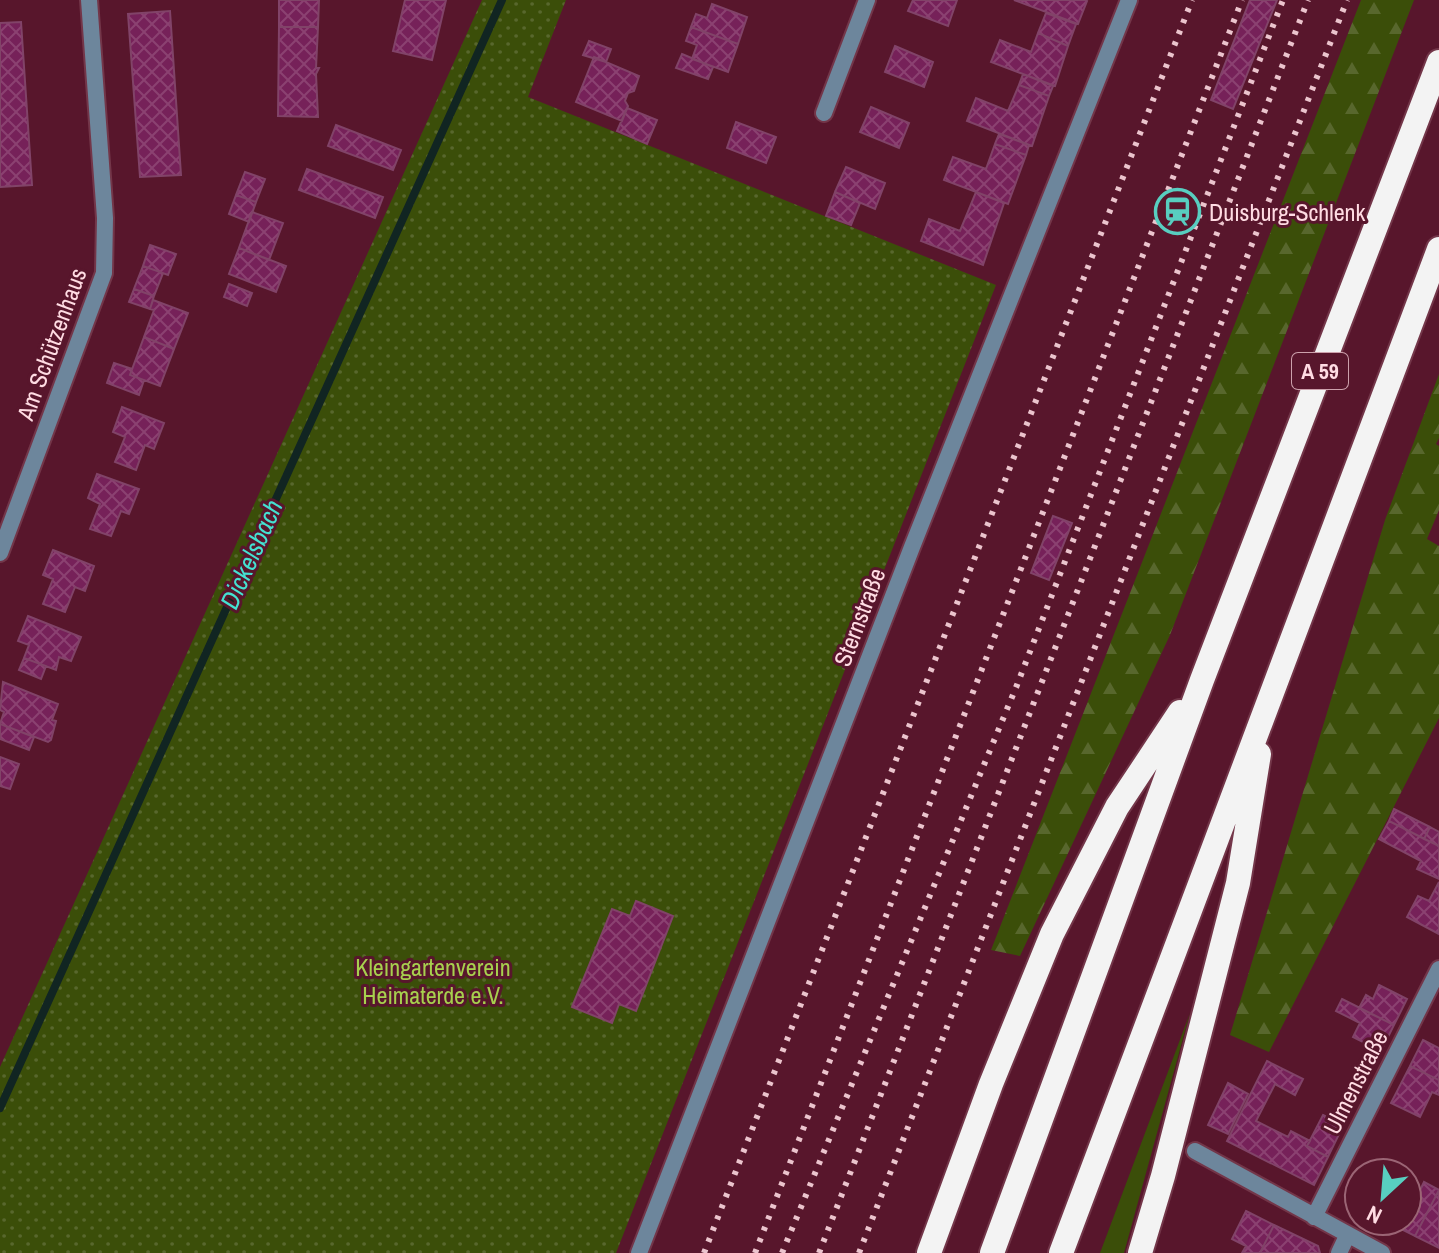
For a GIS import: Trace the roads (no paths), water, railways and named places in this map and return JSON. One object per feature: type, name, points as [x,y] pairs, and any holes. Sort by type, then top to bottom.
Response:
[{"type":"highway","name":"A 59","points":[[992,1253],[1202,680],[1439,62]]},
{"type":"highway","name":"A 59","points":[[1061,1253],[1439,249]]},
{"type":"highway","points":[[929,1253],[991,1084],[1052,934],[1117,807],[1202,680]]},
{"type":"highway","name":"A 59","points":[[1140,1253],[1163,1176],[1238,883],[1267,705]]},
{"type":"street","name":"Am Schützenhaus","points":[[0,553],[104,273],[105,218],[89,0]]},
{"type":"street","points":[[824,113],[867,0]]},
{"type":"street","name":"Sternstraße","points":[[639,1253],[901,576],[1129,0]]},
{"type":"street","name":"Ulmenstraße","points":[[1314,1217],[1439,969]]},
{"type":"street","points":[[1195,1151],[1343,1234]]},
{"type":"street","points":[[1349,1237],[1382,1253]]},
{"type":"waterway","name":"Dickelsbach","points":[[0,1108],[502,0]]},
{"type":"railway","points":[[704,1253],[1192,0]]},
{"type":"railway","points":[[755,1253],[1242,0]]},
{"type":"railway","points":[[782,1253],[1017,685],[1283,0]]},
{"type":"railway","points":[[819,1253],[1308,0]]},
{"type":"railway","points":[[859,1253],[1347,0]]},
{"type":"place","name":"Duisburg-Schlenk","points":[[1178,212]]},
{"type":"park label","name":"Kleingartenverein Heimaterde e.V.","points":[[433,981]]}]
